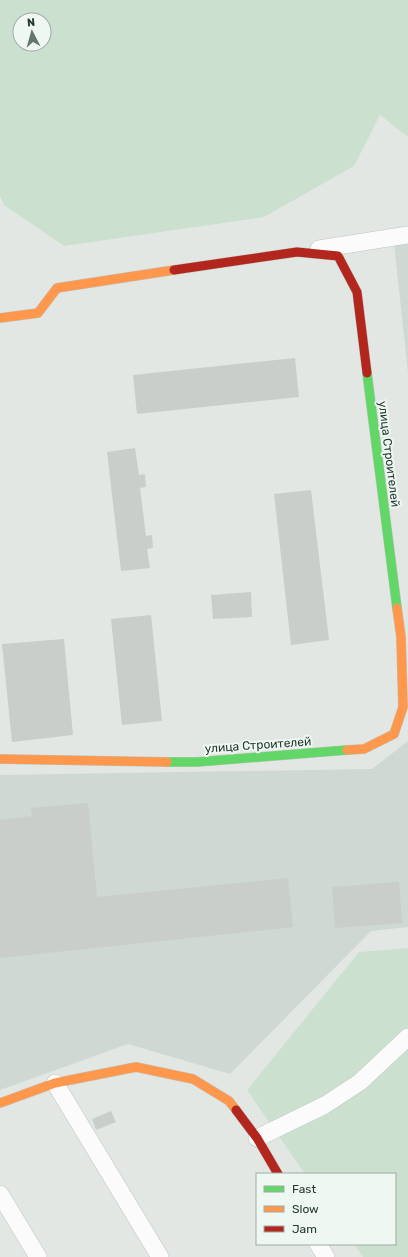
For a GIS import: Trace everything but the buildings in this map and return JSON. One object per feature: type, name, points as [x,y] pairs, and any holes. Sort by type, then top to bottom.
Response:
[{"type":"street","points":[[297,252],[408,235]]},
{"type":"street","name":"улица Строителей","points":[[0,318],[38,313],[57,288],[297,252],[338,256],[357,292],[401,637],[402,707],[394,734],[364,749],[197,762],[0,760]]},
{"type":"street","points":[[257,1138],[325,1104],[360,1082],[408,1037]]},
{"type":"street","points":[[0,1103],[55,1083],[136,1067],[193,1079],[228,1101],[257,1138],[277,1173]]},
{"type":"street","points":[[55,1083],[160,1257]]},
{"type":"street","points":[[0,1194],[38,1257]]},
{"type":"street","points":[[319,1245],[326,1257]]},
{"type":"shaded area","points":[[408,242],[408,373],[394,243]]},
{"type":"shaded area","points":[[408,741],[408,927],[371,931],[230,1074],[128,1044],[0,1090],[0,775],[372,769]]},
{"type":"green space","points":[[0,0],[408,0],[408,137],[380,115],[354,166],[264,217],[64,246],[4,205],[0,196]]},
{"type":"green space","points":[[408,948],[408,1257],[363,1257],[355,1245],[396,1245],[396,1173],[304,1173],[247,1090],[359,952]]},
{"type":"traffic: fast","points":[[367,373],[397,608]]},
{"type":"traffic: fast","points":[[167,762],[197,762],[347,750]]},
{"type":"traffic: slow","points":[[0,318],[38,313],[57,288],[174,270]]},
{"type":"traffic: slow","points":[[347,750],[364,749],[394,734],[403,707],[401,637],[397,608]]},
{"type":"traffic: slow","points":[[0,759],[167,762]]},
{"type":"traffic: slow","points":[[0,1103],[55,1083],[136,1067],[193,1079],[229,1101],[236,1110]]},
{"type":"traffic: jam","points":[[174,270],[297,252],[338,256],[357,292],[367,373]]},
{"type":"traffic: jam","points":[[236,1110],[257,1138],[277,1173]]}]
